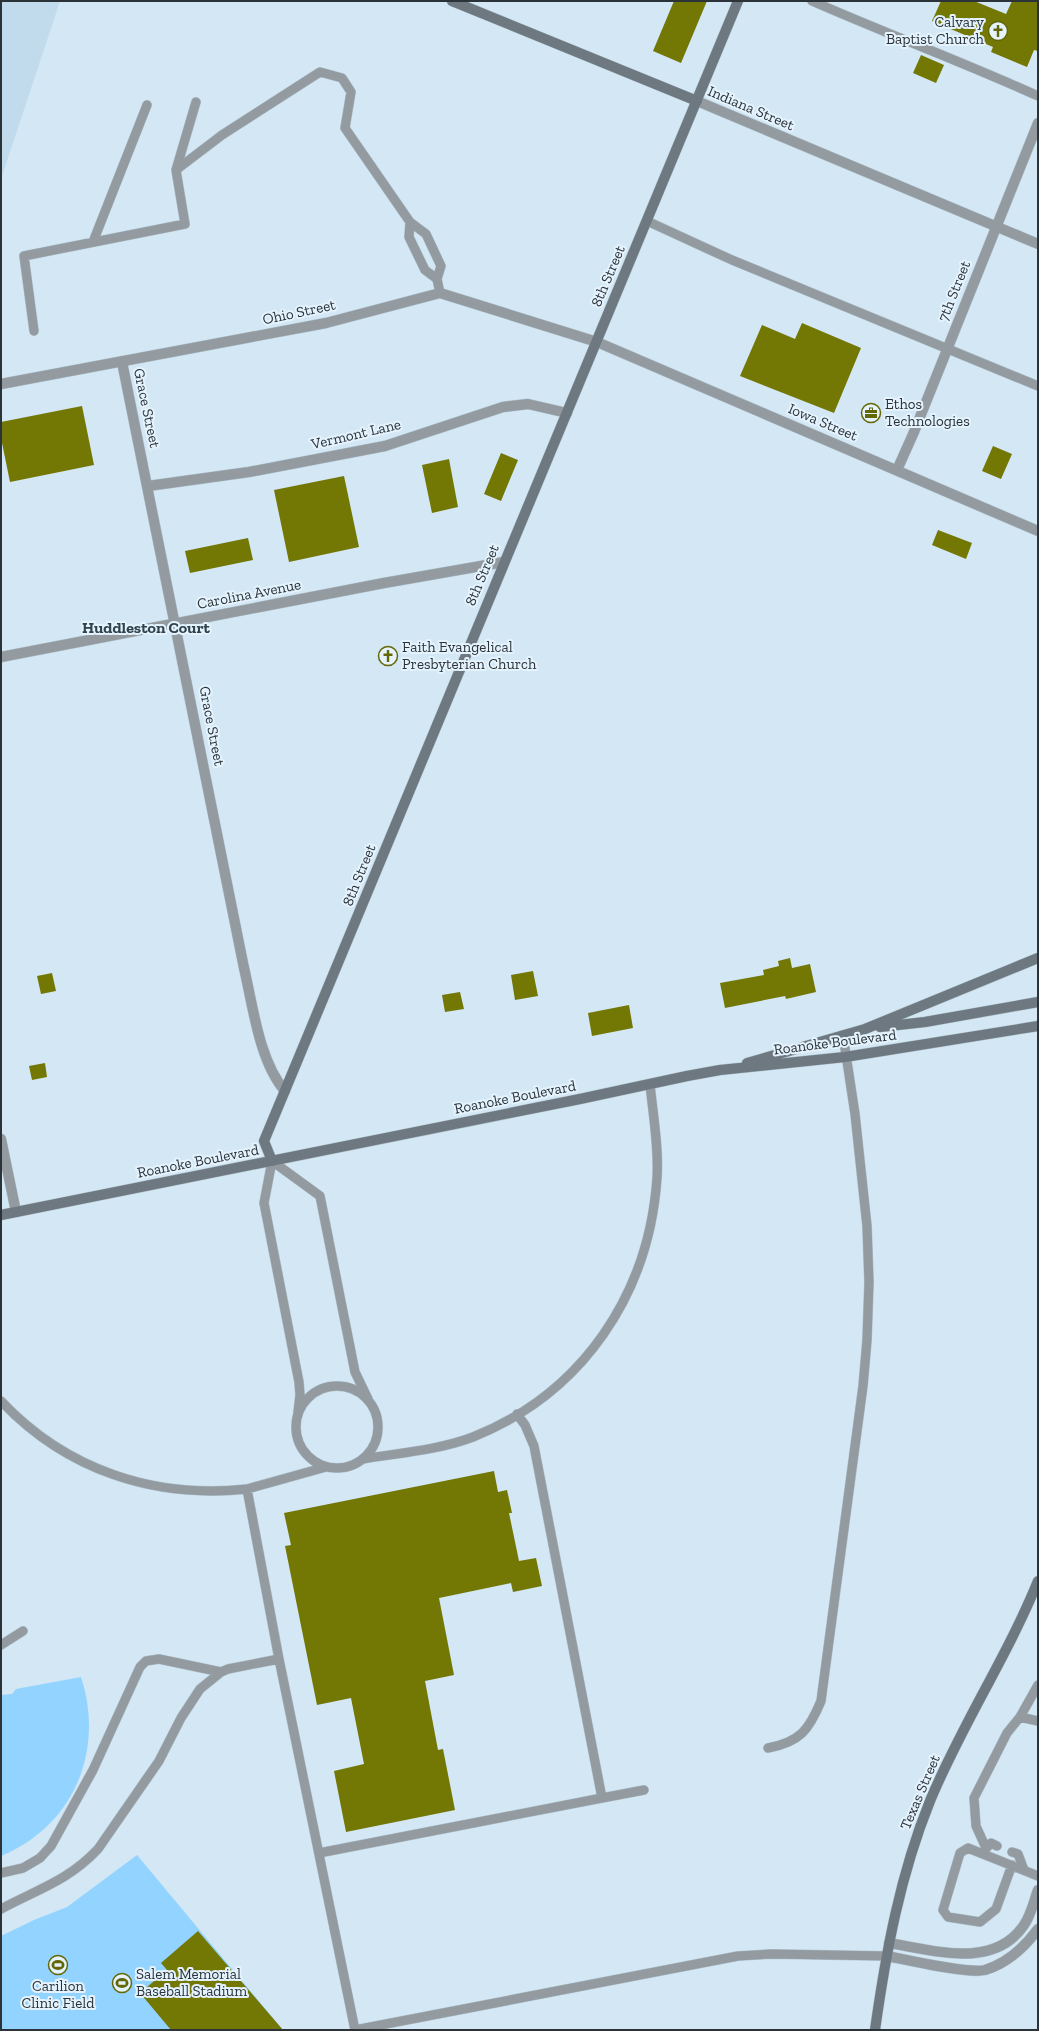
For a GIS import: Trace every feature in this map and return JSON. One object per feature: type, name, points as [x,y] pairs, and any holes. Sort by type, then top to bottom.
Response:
[{"type":"main road","name":"Indiana Street","points":[[452,1],[697,101]]},
{"type":"main road","name":"8th Street","points":[[272,1161],[264,1141],[738,1]]},
{"type":"main road","points":[[720,1070],[866,1029],[1038,958]]},
{"type":"main road","name":"Roanoke Boulevard","points":[[866,1029],[925,1022],[1038,1002]]},
{"type":"main road","name":"Roanoke Boulevard","points":[[1,1215],[720,1070],[845,1058],[1038,1026]]},
{"type":"main road","name":"Texas Street","points":[[875,2030],[889,1943],[900,1888],[930,1801],[993,1678],[1038,1581]]},
{"type":"street","name":"Indiana Street","points":[[697,101],[1038,244]]},
{"type":"street","name":"7th Street","points":[[897,470],[914,432],[1038,123]]},
{"type":"street","points":[[440,293],[597,342]]},
{"type":"street","name":"Ohio Street","points":[[1,384],[326,323],[440,293]]},
{"type":"street","name":"Iowa Street","points":[[597,342],[1038,531]]},
{"type":"street","name":"Grace Street","points":[[122,362],[176,623],[244,968],[265,1058],[274,1076],[285,1091]]},
{"type":"street","name":"Vermont Lane","points":[[148,486],[249,472],[385,446],[503,407],[528,404],[567,413]]},
{"type":"street","name":"Carolina Avenue","points":[[1,657],[384,583],[504,562]]},
{"type":"street","points":[[1,1139],[16,1212]]},
{"type":"street","points":[[889,1943],[965,1954],[984,1952],[1005,1944],[1024,1925],[1038,1890]]},
{"type":"street","points":[[887,1956],[969,1970],[983,1970],[1001,1964],[1015,1955],[1028,1943],[1038,1929]]},
{"type":"lane","points":[[812,1],[897,38],[966,63],[1038,96]]},
{"type":"lane","points":[[176,170],[222,135],[320,72],[342,78],[351,92],[345,128],[410,222],[426,234],[441,266],[437,279],[440,293]]},
{"type":"lane","points":[[34,331],[24,256],[185,224],[176,170],[196,102]]},
{"type":"lane","points":[[93,242],[147,105]]},
{"type":"lane","points":[[647,221],[732,260],[1038,386]]},
{"type":"lane","points":[[410,222],[409,237],[425,270],[437,279]]},
{"type":"lane","points":[[768,1748],[793,1742],[815,1716],[821,1701],[868,1340],[869,1282],[867,1226],[855,1114],[845,1058],[843,1035]]},
{"type":"lane","points":[[363,1459],[456,1442],[490,1429],[517,1414],[559,1385],[592,1350],[622,1305],[638,1269],[649,1230],[657,1177],[657,1156],[650,1084]]},
{"type":"lane","points":[[272,1161],[320,1196],[355,1372],[368,1399],[376,1411],[378,1424],[377,1437],[372,1449],[363,1459],[352,1466],[339,1468],[326,1467],[314,1462],[304,1453],[297,1440],[295,1426],[300,1396],[299,1382],[264,1203],[272,1161]]},
{"type":"lane","points":[[298,1412],[305,1400],[316,1391],[329,1386],[344,1386],[357,1390],[368,1399]]},
{"type":"lane","points":[[1,1401],[22,1421],[54,1446],[108,1473],[175,1490],[204,1491],[247,1489],[326,1467]]},
{"type":"lane","points":[[517,1414],[525,1425],[534,1446],[602,1798]]},
{"type":"lane","points":[[247,1489],[279,1659],[355,2030],[738,1956],[771,1954],[887,1956]]},
{"type":"lane","points":[[1,1646],[23,1631]]},
{"type":"lane","points":[[1,1873],[23,1868],[40,1858],[55,1841],[93,1770],[140,1667],[146,1661],[159,1659],[220,1672]]},
{"type":"lane","points":[[1,1909],[62,1880],[93,1854],[159,1761],[200,1688],[220,1672],[228,1669],[279,1659]]},
{"type":"lane","points":[[984,1851],[976,1826],[974,1798],[1007,1733],[1020,1716],[1038,1685]]},
{"type":"lane","points":[[1020,1716],[1038,1721]]},
{"type":"lane","points":[[319,1853],[644,1790]]},
{"type":"lane","points":[[984,1851],[991,1843],[997,1846]]},
{"type":"lane","points":[[1012,1865],[996,1909],[980,1922],[948,1917],[943,1910],[960,1853],[968,1848],[984,1851],[1038,1876]]},
{"type":"lane","points":[[1012,1852],[1018,1854],[1024,1870]]},
{"type":"shaded area","points":[[1,1],[60,1],[1,179]]},
{"type":"shaded area","points":[[81,1677],[87,1704],[89,1732],[85,1758],[77,1783],[65,1805],[48,1826],[26,1843],[1,1856],[1,1695],[12,1694],[16,1689]]},
{"type":"shaded area","name":"Salem Memorial Baseball Stadium","points":[[137,1855],[283,2030],[1,2030],[1,1936],[34,1920],[67,1907]]},
{"type":"building","points":[[674,1],[707,1],[681,63],[653,51]]},
{"type":"building","name":"Calvary Baptist Church","points":[[941,1],[974,1],[1006,14],[1012,1],[1038,1],[1038,51],[1034,50],[1027,67],[991,52],[993,47],[932,21]]},
{"type":"building","points":[[921,55],[944,65],[936,83],[913,73]]},
{"type":"building","points":[[802,323],[861,348],[834,413],[740,376],[762,325],[795,339]]},
{"type":"building","points":[[82,406],[94,465],[10,482],[1,438],[1,422]]},
{"type":"building","points":[[993,446],[1012,454],[1001,479],[982,471]]},
{"type":"building","points":[[501,453],[518,460],[501,501],[484,494]]},
{"type":"building","points":[[449,459],[458,507],[432,513],[422,465]]},
{"type":"building","points":[[344,476],[359,547],[289,562],[274,490]]},
{"type":"building","points":[[938,530],[972,543],[966,559],[932,545]]},
{"type":"building","points":[[248,538],[253,560],[190,573],[185,551]]},
{"type":"building","points":[[790,958],[792,968],[810,964],[816,992],[786,999],[785,996],[725,1008],[720,983],[764,975],[763,970],[779,966],[778,961]]},
{"type":"building","points":[[533,971],[538,996],[515,1000],[511,975]]},
{"type":"building","points":[[52,973],[56,991],[41,994],[37,976]]},
{"type":"building","points":[[460,992],[464,1009],[445,1012],[442,995]]},
{"type":"building","points":[[629,1005],[633,1028],[592,1036],[588,1013]]},
{"type":"building","points":[[45,1063],[47,1077],[32,1080],[29,1066]]},
{"type":"building","points":[[494,1471],[498,1492],[507,1490],[512,1513],[509,1513],[519,1561],[536,1558],[542,1586],[513,1592],[511,1583],[439,1598],[454,1675],[425,1681],[438,1750],[443,1749],[455,1810],[346,1832],[334,1771],[364,1764],[351,1698],[317,1705],[285,1546],[291,1545],[284,1513]]},
{"type":"building","points":[[198,1931],[283,2030],[171,2030],[140,1993],[167,1970],[161,1963]]},
{"type":"place","name":"Calvary Baptist Church","points":[[998,31]]},
{"type":"place","name":"Ethos Technologies","points":[[871,413]]},
{"type":"place","name":"Faith Evangelical Presbyterian Church","points":[[388,656]]},
{"type":"place","name":"Carilion Clinic Field","points":[[58,1965]]},
{"type":"place","name":"Salem Memorial Baseball Stadium","points":[[122,1983]]},
{"type":"district","name":"Huddleston Court","points":[[146,627]]}]
